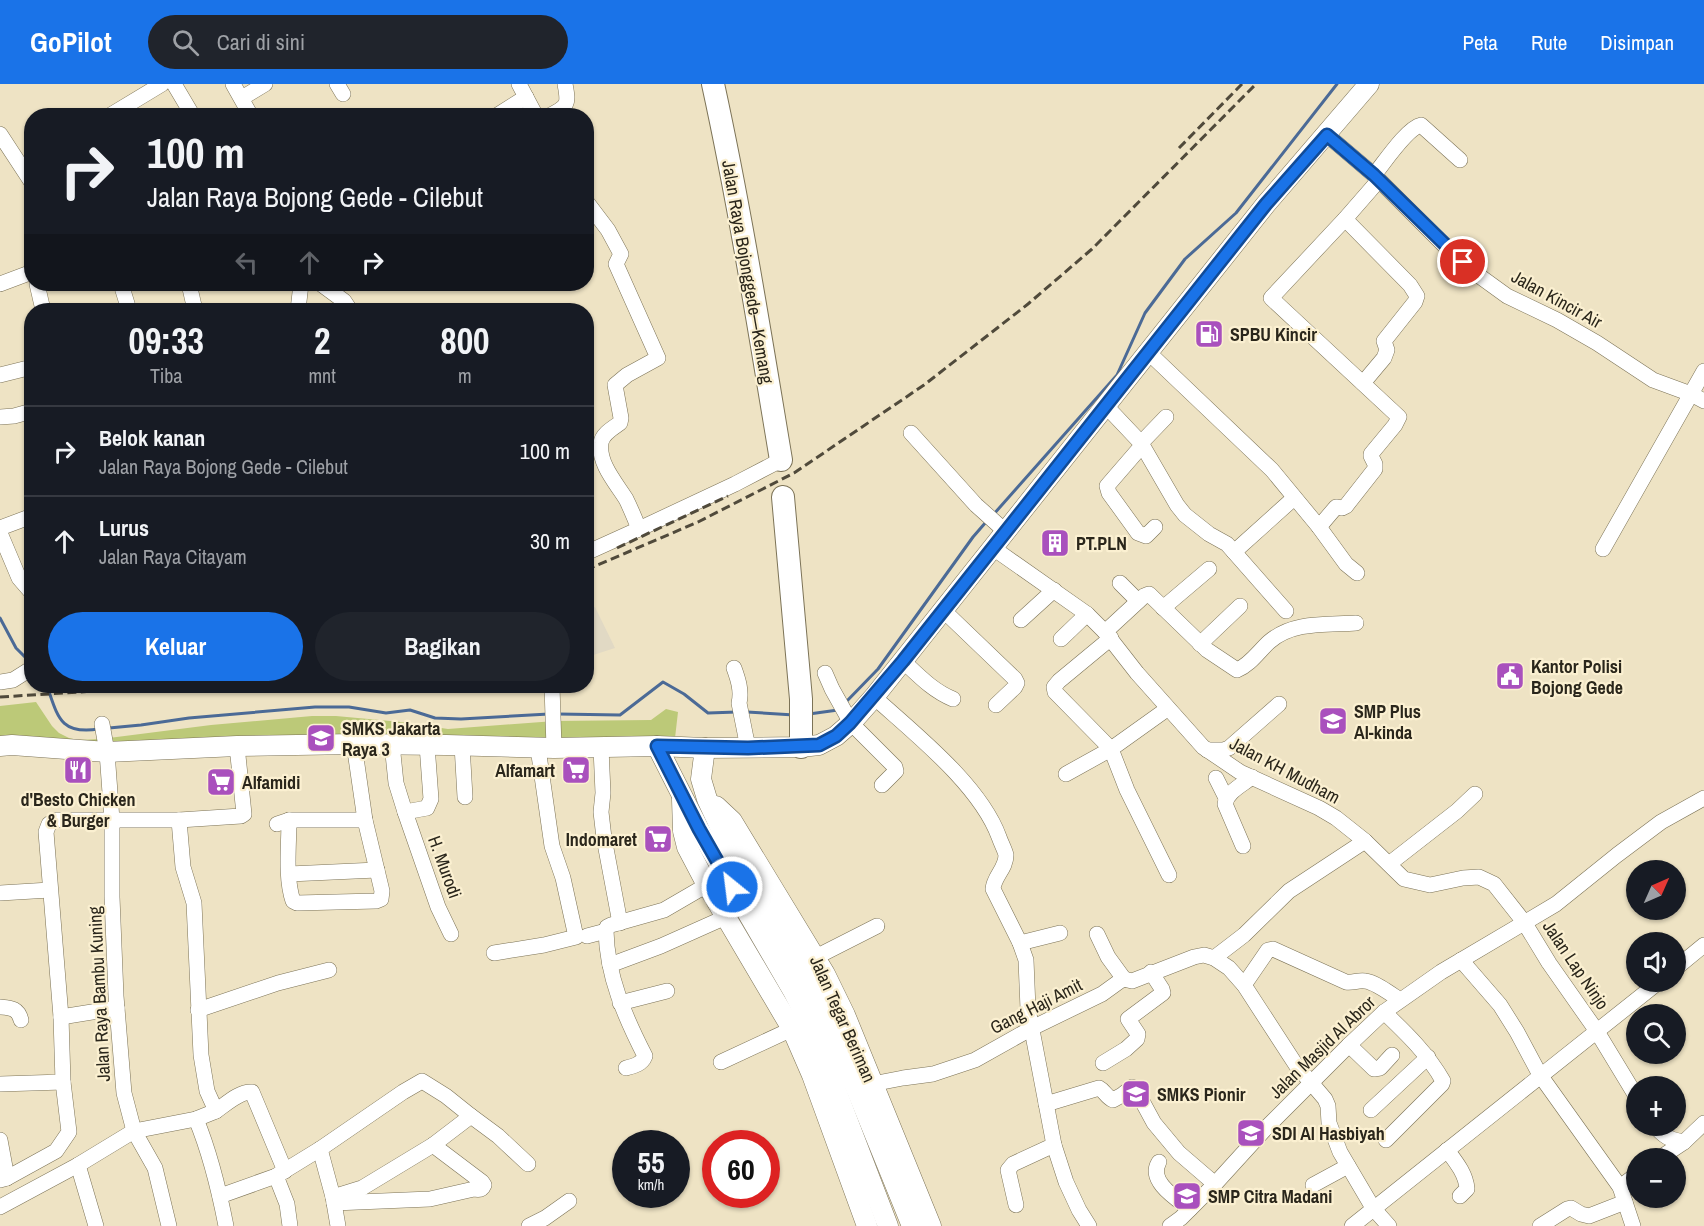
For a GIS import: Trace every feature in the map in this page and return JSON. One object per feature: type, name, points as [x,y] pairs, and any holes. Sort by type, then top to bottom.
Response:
[{"type":"highway","name":"Jalan Raya Bojonggede—Kemang","points":[[713,84],[758,321],[781,460]]},
{"type":"highway","points":[[783,496],[801,699],[801,737]]},
{"type":"main road","points":[[0,746],[104,737],[237,746],[392,744],[546,748],[657,746],[748,748],[801,737],[819,745],[836,736],[848,718],[874,697],[993,548],[1001,527],[1106,406],[1266,204],[1369,84]]},
{"type":"main road","name":"Jalan Tegar Beriman","points":[[657,746],[699,829],[737,896],[804,981],[813,1030],[888,1226]]},
{"type":"main road","name":"Jalan Tegar Beriman","points":[[705,748],[701,779],[707,799],[722,831],[804,981],[829,1022],[912,1226]]},
{"type":"main road","name":"Jalan Tegar Beriman","points":[[682,793],[682,831],[687,848],[726,917],[845,1015],[931,1226]]},
{"type":"main road","name":"Jalan Tegar Beriman","points":[[804,981],[792,1029],[812,1075],[867,1226]]},
{"type":"street","points":[[122,108],[162,84]]},
{"type":"street","points":[[174,84],[188,108]]},
{"type":"street","points":[[233,84],[247,108]]},
{"type":"street","points":[[242,98],[265,84]]},
{"type":"street","points":[[562,108],[568,99],[566,84]]},
{"type":"street","points":[[505,108],[523,91],[532,108]]},
{"type":"street","points":[[1319,527],[1336,507],[1346,506],[1374,469],[1376,466],[1371,453],[1399,420],[1398,415],[1271,298],[1345,219],[1417,125],[1421,125],[1460,160]]},
{"type":"street","points":[[0,134],[24,171]]},
{"type":"street","name":"Jalan Kincir Air","points":[[1327,135],[1377,178],[1448,249],[1507,296],[1557,320],[1597,343],[1653,380],[1698,398]]},
{"type":"street","points":[[594,212],[608,230],[621,254],[616,264],[658,358],[627,375],[615,385],[620,423],[605,434],[601,441],[603,460],[634,514],[639,529]]},
{"type":"street","points":[[1345,219],[1410,285],[1417,296],[1415,302],[1384,341],[1387,350],[1384,358],[1362,383]]},
{"type":"street","points":[[0,284],[24,275]]},
{"type":"street","points":[[330,291],[345,303]]},
{"type":"street","points":[[1148,352],[1272,470],[1346,564],[1357,573]]},
{"type":"street","points":[[0,375],[24,370]]},
{"type":"street","points":[[1603,549],[1698,398],[1704,371]]},
{"type":"street","points":[[1106,406],[1142,443],[1185,515],[1209,534],[1227,544],[1286,611]]},
{"type":"street","points":[[0,417],[24,413]]},
{"type":"street","points":[[1155,527],[1146,536],[1138,533],[1109,493],[1107,486],[1166,417]]},
{"type":"street","points":[[911,433],[976,505],[1001,527]]},
{"type":"street","points":[[594,549],[735,484],[781,460]]},
{"type":"street","points":[[1234,552],[1294,498]]},
{"type":"street","points":[[0,528],[24,519]]},
{"type":"street","points":[[0,533],[19,578],[24,584]]},
{"type":"street","name":"Jalan KH Mudham","points":[[993,548],[1087,614],[1108,635],[1167,709],[1201,745],[1240,772],[1336,818],[1365,841],[1404,879],[1430,885],[1479,877],[1494,884],[1524,922]]},
{"type":"street","points":[[1163,608],[1209,569]]},
{"type":"street","points":[[1120,583],[1138,601]]},
{"type":"street","points":[[1021,620],[1054,590]]},
{"type":"street","points":[[1169,875],[1127,790],[1111,749],[1055,692],[1054,687],[1108,635],[1138,601],[1149,594],[1200,644],[1237,670],[1249,662],[1270,641],[1299,626],[1356,623]]},
{"type":"street","points":[[1200,644],[1240,606]]},
{"type":"street","points":[[943,610],[1015,679],[1017,683],[1015,687],[996,705]]},
{"type":"street","points":[[1061,639],[1087,614]]},
{"type":"street","points":[[903,661],[941,694],[953,699]]},
{"type":"street","points":[[734,668],[748,748]]},
{"type":"street","points":[[0,682],[13,680],[24,673]]},
{"type":"street","points":[[825,674],[848,718],[895,767],[895,774],[882,785]]},
{"type":"street","points":[[494,953],[576,937],[563,878],[552,846],[546,748],[553,720],[552,693]]},
{"type":"street","points":[[874,697],[936,754],[984,806],[995,825],[1006,855],[1003,868],[993,880],[993,889],[1026,960],[1028,1009],[1054,1145],[1066,1182],[1089,1226]]},
{"type":"street","points":[[1201,745],[1223,750],[1229,748],[1279,704]]},
{"type":"street","points":[[1066,774],[1111,749],[1167,709]]},
{"type":"street","name":"Jalan Raya Bambu Kuning","points":[[104,737],[112,820],[112,897],[124,1093],[135,1131],[155,1168],[169,1226]]},
{"type":"street","points":[[354,744],[364,820],[383,896],[376,901],[297,903],[293,901],[283,822],[364,820]]},
{"type":"street","name":"H. Murodi","points":[[392,744],[396,783],[405,812],[438,907],[451,934]]},
{"type":"street","points":[[405,812],[427,808],[430,804],[427,745]]},
{"type":"street","points":[[462,745],[465,797]]},
{"type":"street","points":[[0,1140],[4,1179],[56,1151],[69,1132],[63,1082],[61,1017],[46,832],[50,824],[56,820],[179,820],[241,816],[244,814],[237,746]]},
{"type":"street","points":[[601,748],[603,793],[601,812],[620,923]]},
{"type":"street","points":[[1226,798],[1252,777]]},
{"type":"street","points":[[1216,778],[1226,798],[1225,804],[1243,846]]},
{"type":"street","points":[[1389,864],[1475,794]]},
{"type":"street","name":"Jalan Masjid Al Abror","points":[[1182,1220],[1266,1128],[1384,1012],[1461,960],[1556,904],[1660,822],[1704,798]]},
{"type":"street","points":[[179,820],[183,867],[194,903],[201,1055],[212,1101]]},
{"type":"street","points":[[1365,841],[1289,891],[1244,935],[1214,958],[1228,968],[1244,985],[1296,1065],[1325,1099],[1340,1152],[1373,1208],[1389,1226]]},
{"type":"street","points":[[289,874],[377,870]]},
{"type":"street","points":[[587,936],[606,931],[608,927],[664,910],[707,885]]},
{"type":"street","points":[[0,893],[50,890]]},
{"type":"street","points":[[610,965],[661,946],[726,917]]},
{"type":"street","name":"Jalan Lap Ninjo","points":[[1524,922],[1626,1080]]},
{"type":"street","points":[[804,981],[877,926]]},
{"type":"street","points":[[606,931],[610,965],[620,1003],[645,1056],[644,1060],[638,1064],[626,1068]]},
{"type":"street","points":[[1020,943],[1060,933]]},
{"type":"street","points":[[1097,934],[1108,957],[1124,979]]},
{"type":"street","points":[[1686,960],[1704,945]]},
{"type":"street","points":[[1244,985],[1268,950],[1273,949],[1346,982],[1368,981],[1400,1000]]},
{"type":"street","name":"Gang Haji Amit","points":[[872,1084],[933,1074],[975,1060],[1032,1028],[1102,994],[1124,979],[1132,981],[1194,957],[1214,958]]},
{"type":"street","points":[[1461,960],[1500,1005],[1540,1075],[1620,1187],[1633,1226]]},
{"type":"street","points":[[198,1010],[278,983],[329,970]]},
{"type":"street","points":[[1103,1064],[1137,1039],[1138,1034],[1128,1019],[1163,993],[1151,972]]},
{"type":"street","points":[[620,1003],[667,991]]},
{"type":"street","points":[[1352,1226],[1646,992]]},
{"type":"street","points":[[0,1007],[15,1010],[19,1013],[21,1020]]},
{"type":"street","points":[[61,1017],[117,1008]]},
{"type":"street","points":[[1384,1012],[1428,1057],[1442,1078],[1442,1084],[1386,1140]]},
{"type":"street","points":[[721,1062],[792,1029]]},
{"type":"street","points":[[1349,1045],[1374,1069],[1380,1068],[1392,1056]]},
{"type":"street","points":[[1371,1110],[1428,1057]]},
{"type":"street","points":[[220,1196],[281,1173],[422,1081],[446,1096],[498,1136],[528,1164]]},
{"type":"street","points":[[0,1084],[63,1082]]},
{"type":"street","points":[[1046,1104],[1099,1088],[1113,1100],[1132,1087],[1135,1088],[1154,1123],[1166,1138],[1179,1153],[1215,1184]]},
{"type":"street","points":[[0,1207],[135,1131],[196,1119],[212,1101],[247,1091],[252,1092],[281,1173],[290,1226]]},
{"type":"street","points":[[334,1200],[362,1188],[434,1145],[471,1116]]},
{"type":"street","points":[[196,1119],[220,1196],[226,1226]]},
{"type":"street","points":[[1675,1148],[1704,1123]]},
{"type":"street","points":[[1666,1136],[1684,1142],[1704,1134]]},
{"type":"street","points":[[334,1200],[430,1199],[483,1188],[482,1182],[434,1145]]},
{"type":"street","points":[[1016,1205],[1008,1170],[1013,1164],[1054,1145]]},
{"type":"street","points":[[320,1149],[334,1200],[338,1226]]},
{"type":"street","points":[[1448,1150],[1467,1182],[1467,1189],[1460,1196]]},
{"type":"street","points":[[1159,1162],[1155,1167],[1155,1173],[1169,1192],[1182,1220]]},
{"type":"street","points":[[78,1165],[96,1226]]},
{"type":"street","points":[[1313,1185],[1348,1166]]},
{"type":"street","points":[[1620,1187],[1626,1182]]},
{"type":"street","points":[[529,1226],[546,1218],[569,1200]]},
{"type":"street","points":[[1540,1226],[1570,1208],[1589,1216],[1625,1202]]},
{"type":"shaded area","points":[[594,607],[615,648],[594,655]]},
{"type":"green space","points":[[36,702],[59,733],[78,740],[312,716],[401,722],[448,729],[555,721],[651,720],[666,709],[678,712],[675,738],[109,744],[0,742],[0,706]]},
{"type":"waterway","points":[[993,515],[1117,375],[1145,313],[1185,259],[1236,213],[1337,84]]},
{"type":"waterway","points":[[845,703],[878,669],[986,522]]},
{"type":"waterway","points":[[0,618],[16,648],[24,656]]},
{"type":"waterway","points":[[558,714],[620,715],[663,682],[684,694],[708,713],[737,712]]},
{"type":"waterway","points":[[49,693],[58,715],[68,726],[86,730],[99,729]]},
{"type":"waterway","points":[[109,728],[189,718],[315,707],[349,707],[386,713],[410,710],[435,718],[461,719],[549,714]]},
{"type":"waterway","points":[[809,714],[838,710]]},
{"type":"waterway","points":[[747,712],[794,715]]},
{"type":"railway","points":[[1179,148],[1242,84]]},
{"type":"railway","points":[[594,567],[698,522],[794,473],[924,385],[1028,304],[1092,249],[1256,84]]},
{"type":"railway","points":[[617,548],[728,496]]},
{"type":"railway","points":[[0,697],[63,693]]},
{"type":"place","name":"SPBU Kincir","points":[[1209,334]]},
{"type":"place","name":"PT.PLN","points":[[1055,543]]},
{"type":"place","name":"Kantor Polisi Bojong Gede","points":[[1510,676]]},
{"type":"place","name":"SMP Plus Al-kinda","points":[[1333,721]]},
{"type":"place","name":"SMKS Jakarta Raya 3","points":[[321,738]]},
{"type":"place","name":"d'Besto Chicken & Burger","points":[[78,770]]},
{"type":"place","name":"Alfamart","points":[[576,770]]},
{"type":"place","name":"Alfamidi","points":[[221,782]]},
{"type":"place","name":"Indomaret","points":[[658,839]]},
{"type":"place","name":"SMKS Pionir","points":[[1136,1094]]},
{"type":"place","name":"SDI Al Hasbiyah","points":[[1251,1133]]},
{"type":"place","name":"SMP Citra Madani","points":[[1187,1196]]},
{"type":"route","points":[[732,887],[699,829],[657,746],[801,747],[819,745],[836,736],[874,697],[1266,204],[1327,135],[1374,175],[1463,262]]}]
